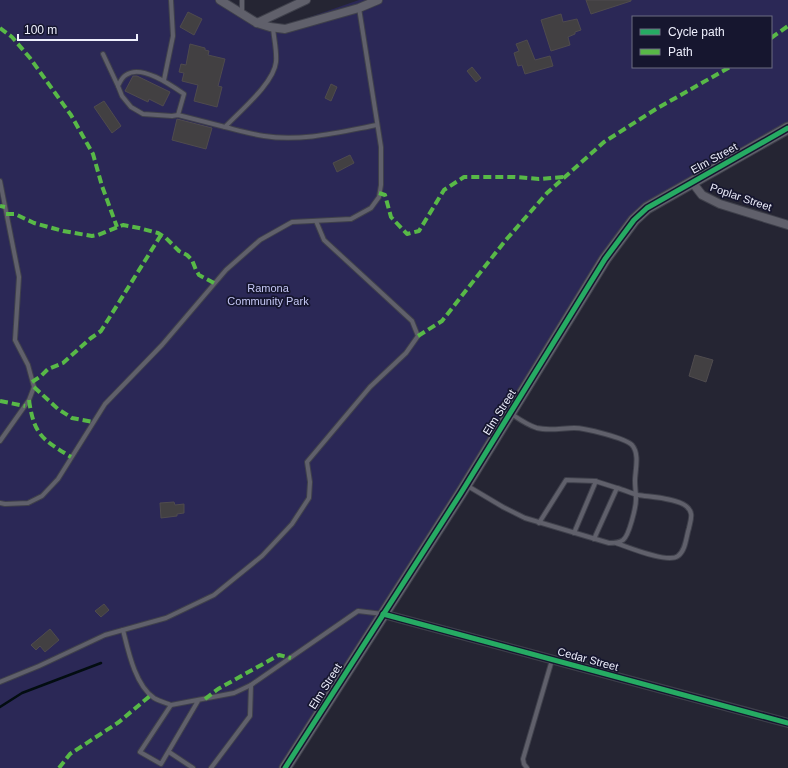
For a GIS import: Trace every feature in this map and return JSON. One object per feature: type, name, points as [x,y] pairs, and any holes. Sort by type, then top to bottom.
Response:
[{"type":"street","points":[[220,0],[257,23],[285,29],[359,8],[378,0]]},
{"type":"street","points":[[257,23],[306,0]]},
{"type":"street","name":"Elm Street","points":[[285,768],[466,485],[605,259],[634,220],[647,208],[788,128]]},
{"type":"street","name":"Poplar Street","points":[[692,182],[702,195],[720,204],[788,225]]},
{"type":"street","name":"Cedar Street","points":[[383,614],[788,723]]},
{"type":"lane","points":[[164,80],[173,36],[171,0]]},
{"type":"lane","points":[[242,0],[242,14]]},
{"type":"lane","points":[[0,503],[28,503],[42,496],[58,479],[105,404],[162,345],[231,265],[260,240],[292,222],[351,219],[371,208],[379,198],[381,185],[381,147],[359,8]]},
{"type":"lane","points":[[224,127],[268,82],[274,71],[276,57],[273,27]]},
{"type":"lane","points":[[103,54],[122,96],[131,107],[142,114],[178,115],[264,136],[285,138],[330,134],[377,125]]},
{"type":"lane","points":[[118,86],[124,76],[132,72],[164,80],[184,94],[178,115]]},
{"type":"lane","points":[[0,181],[19,277],[16,340],[28,365],[34,387],[29,400],[0,440]]},
{"type":"lane","points":[[0,682],[39,666],[105,635],[166,618],[214,595],[262,556],[292,524],[309,498],[310,482],[306,462],[370,387],[406,353],[418,336],[412,322],[324,240],[316,221]]},
{"type":"lane","points":[[510,413],[526,424],[536,428],[584,429],[621,439],[632,445],[636,453],[636,501],[627,535],[623,540],[616,543]]},
{"type":"lane","points":[[466,485],[524,518],[539,523],[594,539],[609,543],[616,543],[662,558],[671,559],[677,557],[684,547],[692,516],[690,510],[685,505],[675,501],[636,494],[596,481],[566,480],[539,523]]},
{"type":"lane","points":[[574,533],[596,481]]},
{"type":"lane","points":[[594,539],[618,488]]},
{"type":"lane","points":[[123,630],[130,655],[141,683],[154,698],[171,705],[234,693],[251,685],[358,611],[383,614]]},
{"type":"lane","points":[[527,768],[523,759],[552,659]]},
{"type":"lane","points":[[211,768],[250,716],[251,685]]},
{"type":"lane","points":[[171,705],[140,752],[161,764],[198,701]]},
{"type":"lane","points":[[168,752],[194,768]]},
{"type":"green space","name":"Ramona Community Park","points":[[0,0],[220,0],[268,27],[287,25],[359,0],[788,0],[788,127],[634,220],[285,768],[0,768]]},
{"type":"building","points":[[586,0],[631,0],[631,1],[591,14]]},
{"type":"building","points":[[188,12],[202,19],[194,35],[180,27]]},
{"type":"building","points":[[561,14],[563,22],[577,19],[581,30],[568,37],[570,45],[551,51],[541,20]]},
{"type":"building","points":[[527,40],[535,60],[550,56],[553,66],[525,74],[522,65],[518,66],[514,53],[519,51],[516,44]]},
{"type":"building","points":[[190,44],[205,48],[205,50],[209,51],[208,55],[225,59],[218,86],[222,87],[217,107],[194,101],[198,85],[182,81],[184,73],[179,72],[181,64],[186,65]]},
{"type":"building","points":[[472,67],[481,78],[476,82],[467,71]]},
{"type":"building","points":[[133,76],[137,76],[170,92],[163,106],[149,99],[148,102],[125,91]]},
{"type":"building","points":[[331,84],[337,87],[331,101],[325,98]]},
{"type":"building","points":[[104,101],[121,126],[112,133],[94,107]]},
{"type":"building","points":[[177,119],[212,128],[206,149],[172,140]]},
{"type":"building","points":[[350,155],[354,163],[337,172],[333,163]]},
{"type":"building","points":[[695,355],[713,360],[706,382],[689,376]]},
{"type":"building","points":[[174,502],[175,505],[184,504],[184,513],[177,514],[177,516],[161,518],[160,503]]},
{"type":"building","points":[[104,604],[109,610],[101,617],[95,611]]},
{"type":"building","points":[[50,629],[59,640],[45,652],[40,646],[36,650],[31,645]]},
{"type":"waterway","points":[[0,707],[22,693],[101,663]]},
{"type":"marked path","points":[[772,37],[788,26]]},
{"type":"marked path","points":[[0,28],[12,37],[30,58],[71,115],[93,154],[102,186],[117,227]]},
{"type":"marked path","points":[[418,336],[442,321],[505,241],[547,193],[604,142],[656,109],[728,68]]},
{"type":"marked path","points":[[379,193],[385,195],[391,217],[407,234],[419,231],[444,190],[464,177],[515,177],[539,179],[564,177]]},
{"type":"marked path","points":[[0,206],[5,207]]},
{"type":"marked path","points":[[6,214],[15,214],[34,223],[63,231],[92,236],[123,225],[158,233],[192,260],[199,275],[214,283]]},
{"type":"marked path","points":[[32,382],[48,369],[63,363],[101,331],[161,235]]},
{"type":"marked path","points":[[34,387],[58,409],[72,418],[93,422]]},
{"type":"marked path","points":[[29,400],[34,421],[41,435],[71,457]]},
{"type":"marked path","points":[[0,401],[25,406]]},
{"type":"marked path","points":[[205,699],[218,689],[279,655],[291,658]]},
{"type":"marked path","points":[[59,768],[70,754],[119,722],[151,695]]},
{"type":"cycle path","points":[[285,768],[461,493],[605,259],[634,220],[647,208],[788,128]]},
{"type":"cycle path","points":[[383,614],[788,723]]}]
